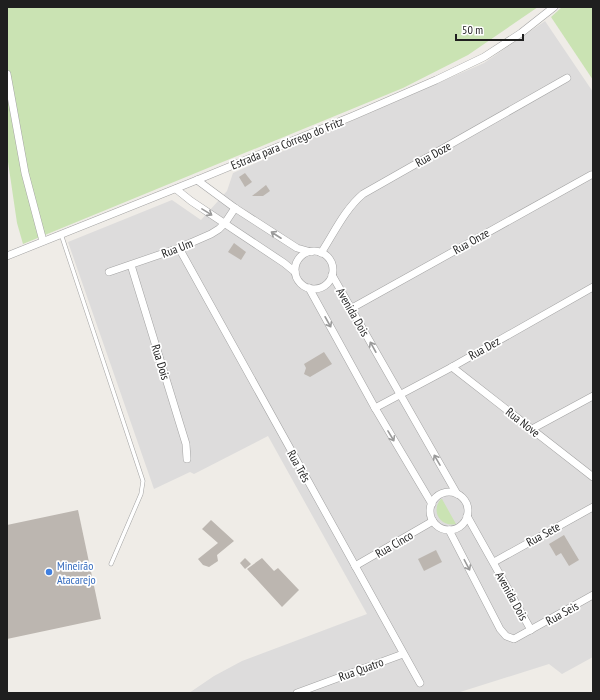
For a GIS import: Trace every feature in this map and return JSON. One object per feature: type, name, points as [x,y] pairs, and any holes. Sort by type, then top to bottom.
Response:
[{"type":"street","name":"Estrada para Córrego do Fritz","points":[[7,256],[176,189],[353,116],[484,57],[521,33],[554,7]]},
{"type":"street","points":[[7,74],[25,172],[44,241]]},
{"type":"street","name":"Rua Doze","points":[[322,253],[349,209],[363,194],[567,78]]},
{"type":"street","name":"Rua Onze","points":[[352,308],[591,174]]},
{"type":"street","points":[[197,180],[235,208],[297,248],[322,253]]},
{"type":"street","points":[[176,189],[191,201],[295,272],[301,284],[309,288],[375,408],[432,504]]},
{"type":"street","name":"Rua Um","points":[[109,272],[179,248],[211,234],[225,223],[235,208]]},
{"type":"street","name":"Rua Três","points":[[179,248],[420,684]]},
{"type":"street","points":[[295,272],[299,260],[306,253],[311,252]]},
{"type":"street","name":"Avenida Dois","points":[[309,288],[314,289],[322,287],[330,280],[332,275],[333,270],[330,260],[322,253]]},
{"type":"street","name":"Rua Dois","points":[[131,265],[186,444],[187,459]]},
{"type":"street","name":"Avenida Dois","points":[[332,275],[457,494],[465,501],[468,516],[531,630],[514,639],[506,636],[500,629],[449,530]]},
{"type":"street","name":"Rua Dez","points":[[375,408],[452,367],[593,287]]},
{"type":"street","name":"Rua Nove","points":[[452,367],[593,477]]},
{"type":"street","points":[[532,429],[593,396]]},
{"type":"street","points":[[457,494],[441,494],[434,500],[431,513],[433,521],[440,528],[449,530],[458,528],[468,516]]},
{"type":"street","name":"Rua Sete","points":[[494,562],[593,507]]},
{"type":"street","name":"Rua Cinco","points":[[355,566],[433,521]]},
{"type":"street","name":"Rua Seis","points":[[531,630],[593,595]]},
{"type":"street","name":"Rua Quatro","points":[[297,693],[403,654]]},
{"type":"lane","points":[[61,234],[143,482],[141,494],[110,564]]},
{"type":"shaded area","points":[[545,21],[593,92],[593,657],[562,674],[549,664],[457,693],[189,693],[214,676],[242,661],[367,614],[268,436],[194,474],[190,472],[154,489],[68,242],[172,200],[201,220],[227,191],[233,173],[484,63]]},
{"type":"green space","points":[[7,7],[538,7],[468,55],[403,88],[23,244],[17,223],[7,155]]},
{"type":"green space","points":[[562,7],[593,7],[593,80],[551,17]]},
{"type":"green space","points":[[441,499],[456,524],[451,525],[439,518],[437,509]]},
{"type":"building","points":[[245,173],[252,182],[245,187],[239,177]]},
{"type":"building","points":[[266,185],[270,191],[263,196],[252,196]]},
{"type":"building","points":[[234,243],[246,252],[241,260],[228,252]]},
{"type":"building","points":[[324,352],[332,364],[310,377],[304,374],[306,368],[304,364]]},
{"type":"building","name":"Mineirão Atacarejo","points":[[78,510],[101,619],[7,639],[7,525]]},
{"type":"building","points":[[211,520],[234,541],[217,555],[218,561],[209,567],[203,565],[198,559],[218,543],[202,529]]},
{"type":"building","points":[[564,535],[579,560],[569,566],[561,553],[556,556],[549,544]]},
{"type":"building","points":[[436,550],[442,562],[424,571],[418,559]]},
{"type":"building","points":[[245,558],[251,564],[245,569],[240,563]]},
{"type":"building","points":[[262,558],[274,571],[278,568],[299,590],[282,607],[247,569]]},
{"type":"place","name":"Mineirão Atacarejo","points":[[49,572]]}]
